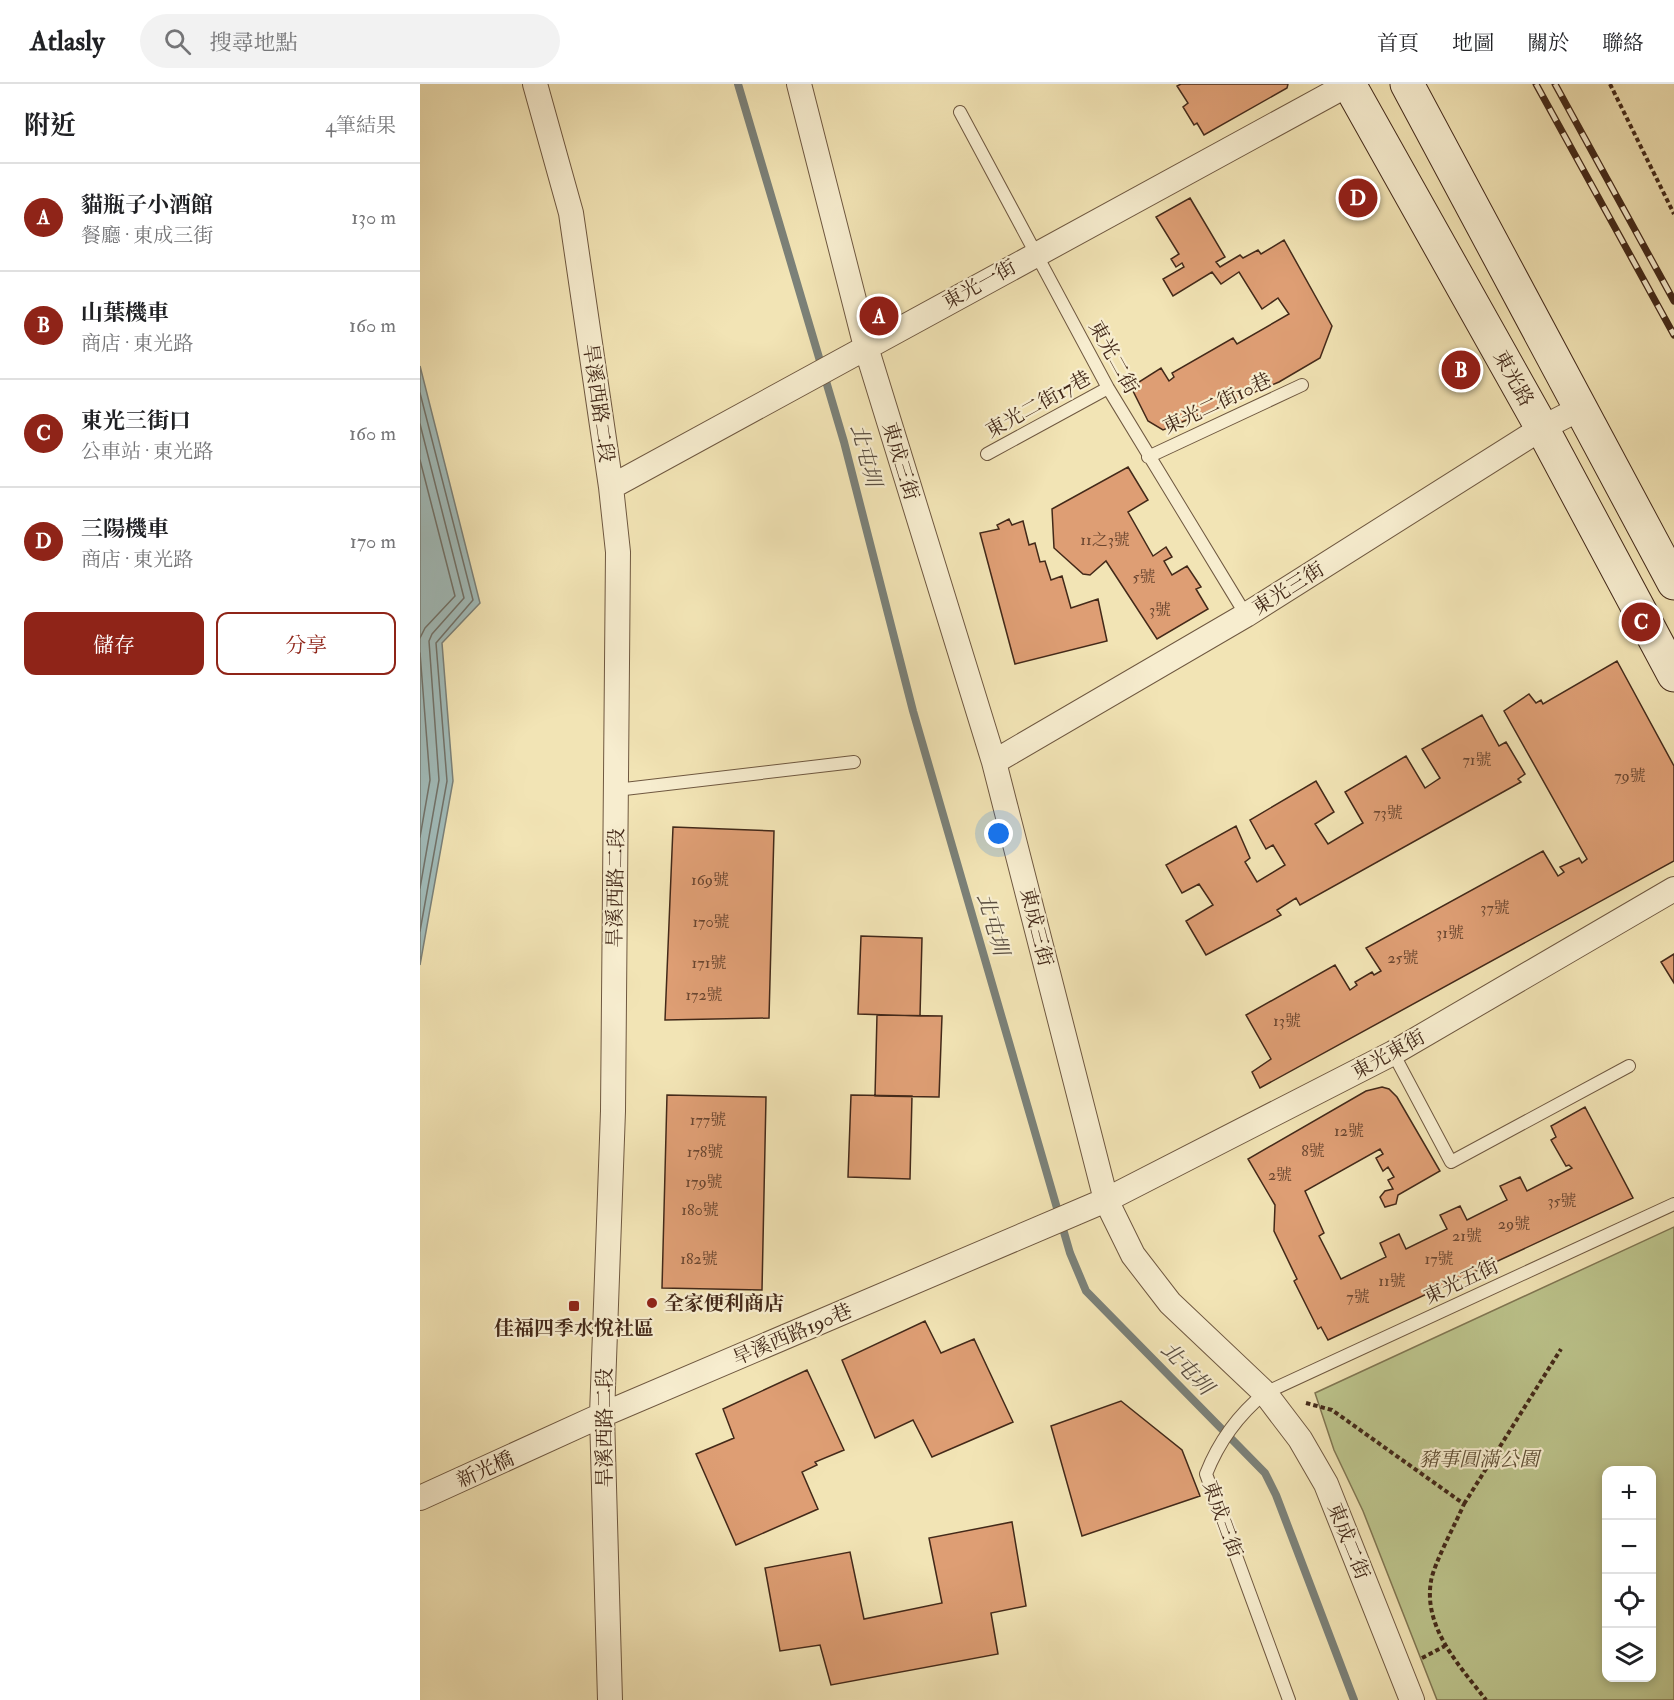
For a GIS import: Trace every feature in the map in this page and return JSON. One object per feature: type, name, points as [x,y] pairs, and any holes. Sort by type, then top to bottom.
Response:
[{"type":"street","name":"旱溪西路二段","points":[[535,84],[571,213],[611,488],[618,552],[613,1111],[602,1415],[610,1700]]},
{"type":"street","name":"東成三街","points":[[799,84],[867,347],[994,762],[1100,1203],[1133,1255],[1170,1303],[1265,1393]]},
{"type":"street","name":"東光一街","points":[[611,488],[1349,84]]},
{"type":"street","name":"東光路","points":[[1349,84],[1542,428],[1674,675]]},
{"type":"street","points":[[1407,84],[1579,410],[1674,583]]},
{"type":"street","name":"東光三街","points":[[994,762],[1246,615],[1542,428],[1579,410]]},
{"type":"street","name":"東光東街","points":[[1036,1230],[1100,1203],[1393,1053],[1674,889]]},
{"type":"street","name":"旱溪西路190巷","points":[[549,1441],[602,1415],[1036,1230]]},
{"type":"street","name":"東成二街","points":[[1265,1393],[1300,1439],[1326,1484],[1412,1700]]},
{"type":"street","name":"新光橋","points":[[420,1498],[549,1441]]},
{"type":"lane","name":"東光二街","points":[[960,112],[1108,388],[1246,615]]},
{"type":"lane","name":"東光二街10巷","points":[[1148,457],[1302,385]]},
{"type":"lane","name":"東光二街17巷","points":[[987,454],[1108,388]]},
{"type":"lane","points":[[616,790],[854,762]]},
{"type":"lane","points":[[1393,1053],[1451,1162],[1629,1066]]},
{"type":"lane","name":"東光五街","points":[[1265,1393],[1674,1204]]},
{"type":"lane","name":"東成三街","points":[[1265,1393],[1245,1409],[1216,1449],[1206,1474],[1289,1700]]},
{"type":"path","points":[[1610,84],[1674,214]]},
{"type":"path","points":[[1486,1700],[1445,1646],[1433,1618],[1431,1581],[1464,1504],[1561,1349]]},
{"type":"path","points":[[1332,1410],[1464,1504]]},
{"type":"green space","name":"豬事圓滿公園","points":[[1674,1227],[1674,1700],[1437,1700],[1363,1511],[1334,1450],[1315,1393]]},
{"type":"water","points":[[420,366],[480,603],[442,643],[453,781],[420,965]]},
{"type":"building","points":[[1181,84],[1288,84],[1287,88],[1204,135],[1197,123],[1194,125],[1183,107],[1188,103],[1177,86]]},
{"type":"building","points":[[1190,198],[1225,257],[1216,262],[1220,267],[1240,255],[1243,258],[1258,250],[1261,254],[1284,240],[1332,326],[1320,358],[1279,382],[1163,430],[1148,421],[1131,387],[1161,368],[1169,381],[1174,377],[1172,373],[1233,338],[1237,344],[1289,314],[1278,298],[1262,309],[1239,272],[1221,284],[1212,272],[1173,296],[1163,279],[1184,267],[1182,263],[1176,267],[1171,259],[1179,254],[1156,217]]},
{"type":"building","points":[[1128,467],[1148,500],[1128,512],[1153,556],[1166,547],[1172,557],[1164,561],[1172,575],[1187,566],[1201,587],[1196,589],[1208,609],[1157,639],[1106,561],[1090,575],[1083,574],[1054,548],[1052,509]]},
{"type":"building","points":[[1009,519],[1012,525],[1023,521],[1029,545],[1035,543],[1040,562],[1045,561],[1051,580],[1062,576],[1071,608],[1098,599],[1107,641],[1015,664],[980,533],[999,529],[997,525]]},
{"type":"building","points":[[1617,661],[1674,766],[1674,861],[1260,1088],[1252,1072],[1271,1059],[1246,1015],[1335,965],[1350,990],[1357,985],[1355,982],[1372,972],[1374,975],[1381,971],[1366,948],[1543,851],[1558,876],[1564,872],[1560,867],[1579,858],[1582,863],[1587,859],[1504,711],[1529,694],[1536,703],[1541,700],[1543,704]]},
{"type":"building","points":[[1482,715],[1499,746],[1506,742],[1525,774],[1518,779],[1521,782],[1300,905],[1296,898],[1277,910],[1281,915],[1206,955],[1186,921],[1213,905],[1199,884],[1182,893],[1166,865],[1236,826],[1250,858],[1245,862],[1257,882],[1285,865],[1273,845],[1266,849],[1250,820],[1316,781],[1334,812],[1315,824],[1328,844],[1363,823],[1345,792],[1406,756],[1425,788],[1440,778],[1422,749]]},
{"type":"building","points":[[673,827],[774,831],[769,1018],[665,1020]]},
{"type":"building","points":[[861,936],[922,938],[920,1016],[858,1014]]},
{"type":"building","points":[[1674,954],[1674,983],[1661,962]]},
{"type":"building","points":[[877,1015],[942,1016],[939,1097],[875,1096]]},
{"type":"building","points":[[1382,1087],[1389,1089],[1397,1097],[1440,1171],[1398,1195],[1396,1204],[1385,1207],[1380,1197],[1385,1191],[1393,1189],[1388,1180],[1394,1177],[1388,1167],[1383,1171],[1376,1158],[1383,1154],[1380,1149],[1305,1191],[1324,1233],[1319,1236],[1341,1279],[1386,1257],[1380,1243],[1399,1234],[1406,1249],[1447,1229],[1440,1215],[1460,1206],[1467,1220],[1507,1200],[1500,1186],[1520,1177],[1527,1191],[1572,1168],[1569,1165],[1566,1166],[1551,1140],[1556,1137],[1551,1126],[1585,1107],[1633,1198],[1328,1340],[1321,1327],[1318,1329],[1294,1281],[1297,1279],[1274,1231],[1275,1205],[1248,1159],[1366,1091]]},
{"type":"building","points":[[667,1095],[766,1097],[762,1290],[662,1288]]},
{"type":"building","points":[[851,1095],[912,1096],[910,1179],[848,1177]]},
{"type":"building","points":[[925,1321],[941,1353],[974,1339],[1013,1422],[932,1457],[913,1420],[875,1438],[842,1360]]},
{"type":"building","points":[[807,1370],[844,1450],[815,1462],[817,1465],[802,1472],[818,1509],[736,1545],[696,1454],[734,1438],[723,1409]]},
{"type":"building","points":[[1121,1401],[1182,1450],[1200,1496],[1082,1536],[1051,1426]]},
{"type":"building","points":[[1012,1522],[1026,1606],[991,1613],[998,1654],[831,1685],[820,1645],[780,1651],[765,1568],[850,1552],[864,1619],[942,1603],[929,1538]]},
{"type":"waterway","name":"北屯圳","points":[[738,84],[844,442],[913,711],[1070,1253],[1086,1291],[1265,1473],[1276,1495],[1354,1700]]},
{"type":"railway","points":[[1536,84],[1674,335]]},
{"type":"railway","points":[[1555,84],[1674,301]]},
{"type":"place","name":"三陽機車","points":[[1358,198]]},
{"type":"place","name":"貓瓶子小酒館","points":[[879,316]]},
{"type":"place","name":"山葉機車","points":[[1461,370]]},
{"type":"place","name":"東光三街口","points":[[1641,622]]},
{"type":"place","name":"全家便利商店","points":[[652,1303]]},
{"type":"place","name":"佳福四季水悅社區","points":[[574,1306]]}]
